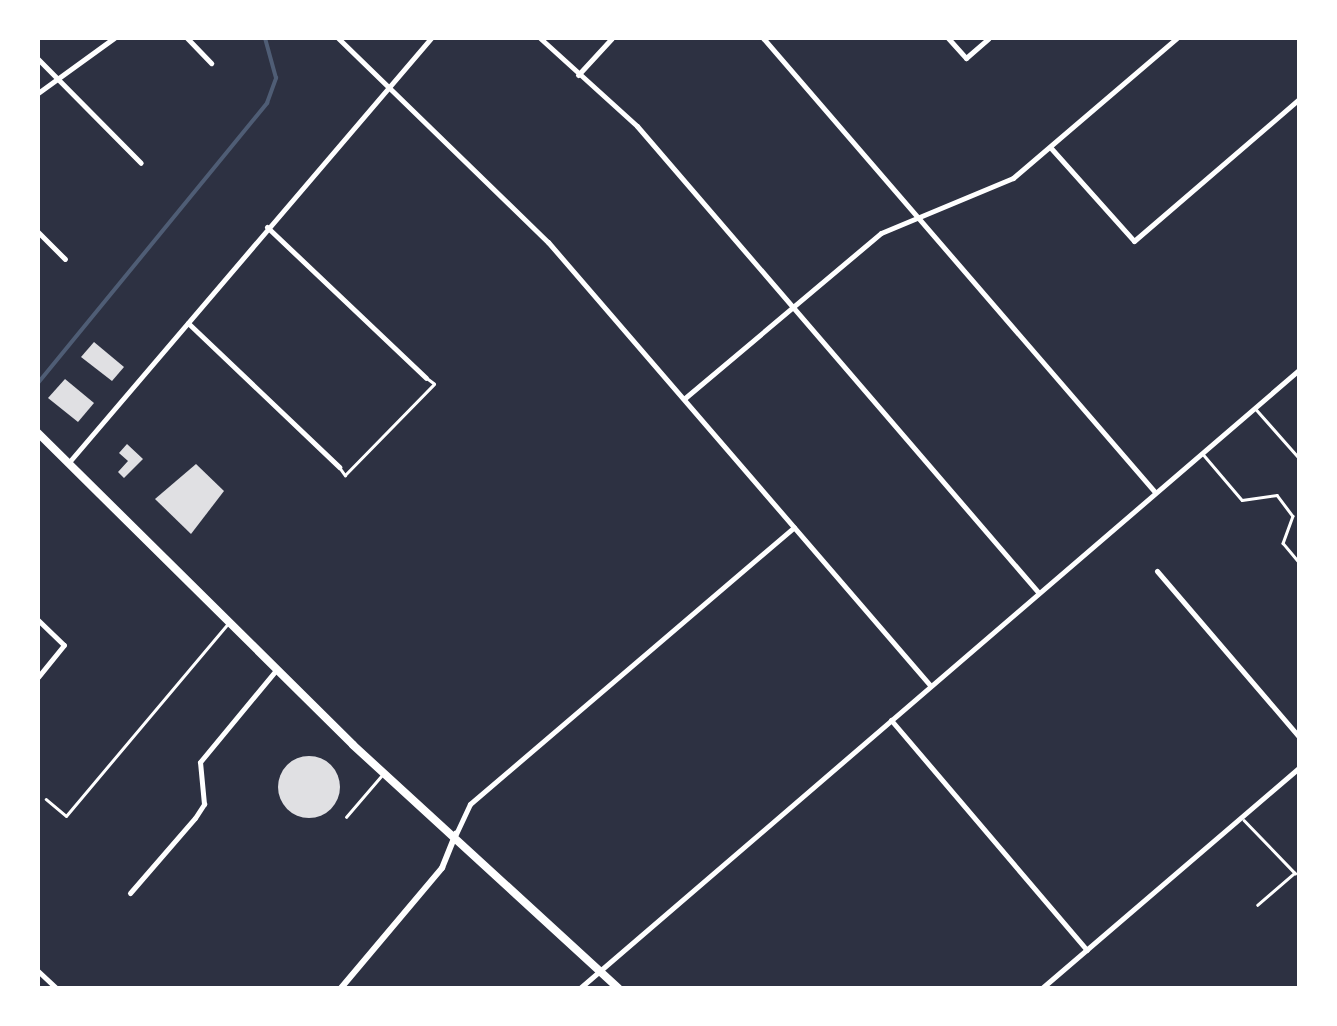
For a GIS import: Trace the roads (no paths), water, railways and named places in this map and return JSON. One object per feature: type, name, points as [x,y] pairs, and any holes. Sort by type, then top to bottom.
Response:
[{"type":"main road","points":[[38,434],[70,461],[276,670],[618,988]]},
{"type":"street","points":[[38,93],[114,38]]},
{"type":"street","points":[[187,38],[211,63]]},
{"type":"street","points":[[338,38],[548,242],[930,685]]},
{"type":"street","points":[[70,461],[432,38]]},
{"type":"street","points":[[540,38],[637,126],[1038,592]]},
{"type":"street","points":[[578,75],[612,38]]},
{"type":"street","points":[[763,38],[1154,491]]},
{"type":"street","points":[[948,38],[966,58],[989,38]]},
{"type":"street","points":[[685,398],[881,233],[1013,178],[1177,38]]},
{"type":"street","points":[[38,59],[141,162]]},
{"type":"street","points":[[1050,147],[1134,241],[1300,98]]},
{"type":"street","points":[[268,227],[426,378]]},
{"type":"street","points":[[38,232],[65,258]]},
{"type":"street","points":[[188,323],[339,467]]},
{"type":"street","points":[[580,988],[1300,369]]},
{"type":"street","points":[[341,988],[442,868],[470,804],[794,527]]},
{"type":"street","points":[[1157,572],[1300,738]]},
{"type":"street","points":[[38,620],[64,645],[38,678]]},
{"type":"street","points":[[130,893],[195,818],[204,804],[200,762],[276,670]]},
{"type":"street","points":[[890,720],[1087,950]]},
{"type":"street","points":[[1042,988],[1300,767]]},
{"type":"street","points":[[38,970],[56,988]]},
{"type":"lane","points":[[339,467],[344,476],[434,384],[426,378]]},
{"type":"lane","points":[[1255,408],[1300,460]]},
{"type":"lane","points":[[1202,453],[1242,500],[1276,495],[1293,516],[1283,543],[1300,563]]},
{"type":"lane","points":[[46,799],[66,816],[228,624]]},
{"type":"lane","points":[[346,817],[384,773]]},
{"type":"lane","points":[[1242,817],[1295,874],[1258,905]]},
{"type":"waterway","points":[[38,383],[267,103],[276,78],[265,38]]}]
